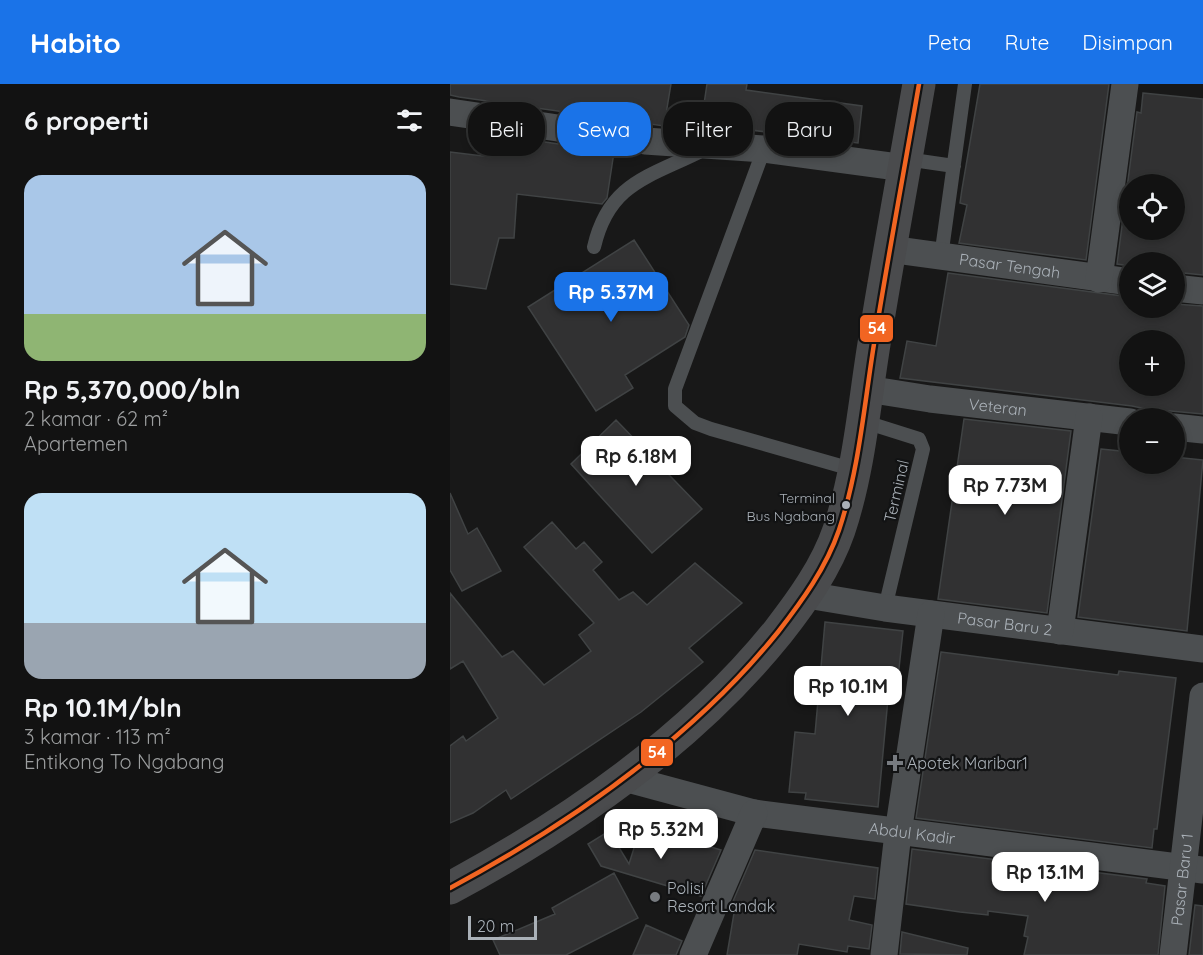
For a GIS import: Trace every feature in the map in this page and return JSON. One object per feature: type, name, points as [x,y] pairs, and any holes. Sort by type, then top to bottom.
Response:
[{"type":"highway","points":[[450,888],[507,858],[624,778],[702,714],[760,654],[807,595],[838,532],[855,470],[889,249],[920,84]]},
{"type":"street","points":[[1099,279],[1125,84]]},
{"type":"street","points":[[450,112],[663,142]]},
{"type":"street","points":[[753,148],[905,163]]},
{"type":"street","name":"Pasar Tengah","points":[[889,249],[1119,281]]},
{"type":"street","points":[[1185,289],[1203,291]]},
{"type":"street","name":"Veteran","points":[[867,389],[930,399],[1119,421]]},
{"type":"street","points":[[1060,631],[1089,417]]},
{"type":"street","points":[[1185,428],[1203,430]]},
{"type":"street","name":"Pasar Baru 2","points":[[807,595],[885,608],[1203,649]]},
{"type":"street","points":[[884,955],[898,833],[931,614]]},
{"type":"street","name":"Pasar Baru 1","points":[[1173,955],[1193,869],[1203,696]]},
{"type":"street","name":"Abdul Kadir","points":[[624,778],[754,813],[1193,869]]},
{"type":"street","points":[[693,955],[754,813]]},
{"type":"lane","points":[[941,256],[965,84]]},
{"type":"lane","points":[[764,149],[675,390],[675,406],[694,423],[855,470]]},
{"type":"lane","points":[[594,247],[598,229],[618,195],[649,175],[690,156]]},
{"type":"lane","points":[[905,163],[954,166]]},
{"type":"lane","name":"Terminal","points":[[862,421],[919,439],[923,449],[885,608]]},
{"type":"building","points":[[450,84],[671,84],[668,102],[663,102],[663,126],[651,124],[651,102],[557,102],[557,111],[545,109],[545,102],[494,102],[450,95]]},
{"type":"building","points":[[707,84],[747,84],[746,90],[833,102],[765,102],[765,132],[753,130],[753,102],[704,102]]},
{"type":"building","points":[[980,84],[1109,84],[1086,260],[959,243],[967,205],[960,203]]},
{"type":"building","points":[[1143,93],[1203,99],[1203,275],[1185,273],[1185,252],[1119,252],[1119,264],[1117,264],[1120,240],[1185,240],[1185,174],[1129,174],[1137,112],[1141,113]]},
{"type":"building","points":[[854,105],[862,106],[858,143],[854,143]]},
{"type":"building","points":[[545,142],[557,144],[557,156],[613,156],[607,198],[602,204],[517,194],[514,238],[499,238],[486,289],[450,284],[450,152],[491,157],[545,156]]},
{"type":"building","points":[[634,240],[689,325],[685,337],[625,375],[633,388],[596,411],[528,307]]},
{"type":"building","points":[[948,273],[1119,296],[1119,318],[1185,318],[1185,305],[1203,306],[1203,414],[1185,412],[1185,408],[1141,408],[900,378],[907,341],[936,346]]},
{"type":"building","points":[[964,419],[1071,431],[1047,613],[938,599]]},
{"type":"building","points":[[616,420],[702,509],[652,553],[571,464]]},
{"type":"building","points":[[1101,449],[1119,451],[1119,474],[1185,474],[1185,458],[1203,460],[1187,631],[1078,617]]},
{"type":"building","points":[[450,493],[468,534],[477,528],[501,571],[462,591],[450,570]]},
{"type":"building","points":[[552,522],[576,549],[584,542],[602,562],[593,570],[619,600],[633,592],[647,605],[695,563],[742,603],[689,648],[703,662],[641,712],[511,799],[506,790],[473,813],[450,823],[450,746],[463,736],[466,741],[498,718],[463,661],[450,669],[450,593],[502,657],[513,651],[544,685],[591,651],[579,635],[594,623],[524,547]]},
{"type":"building","points":[[825,622],[903,631],[898,678],[890,677],[878,807],[805,799],[806,793],[789,792],[795,732],[815,734]]},
{"type":"building","points":[[941,652],[1118,675],[1119,671],[1176,678],[1157,829],[1154,829],[1152,848],[916,818]]},
{"type":"building","points":[[640,829],[653,833],[654,830],[721,850],[701,896],[601,866],[588,844],[609,831],[629,864]]},
{"type":"building","points":[[912,849],[1147,879],[1146,883],[1165,886],[1158,955],[1024,955],[1028,937],[1024,936],[1028,916],[988,911],[988,915],[906,904]]},
{"type":"building","points":[[755,850],[878,868],[875,899],[854,896],[849,920],[872,925],[869,949],[848,946],[847,952],[799,944],[797,955],[727,955],[735,907],[731,906]]},
{"type":"building","points":[[614,873],[638,918],[566,955],[500,955],[493,940],[555,914],[552,908]]},
{"type":"building","points":[[1195,905],[1203,906],[1203,955],[1189,955]]},
{"type":"building","points":[[646,925],[682,941],[676,955],[633,955]]},
{"type":"building","points":[[902,932],[968,948],[967,955],[900,954]]},
{"type":"transit line","name":"54","points":[[450,888],[540,836],[584,807],[668,743],[744,671],[778,632],[820,571],[834,544],[852,484],[879,311],[919,84]]},
{"type":"place","name":"Terminal Bus Ngabang","points":[[846,505]]},
{"type":"place","name":"Apotek Maribar1","points":[[895,763]]},
{"type":"place","name":"Polisi Resort Landak","points":[[655,897]]}]
